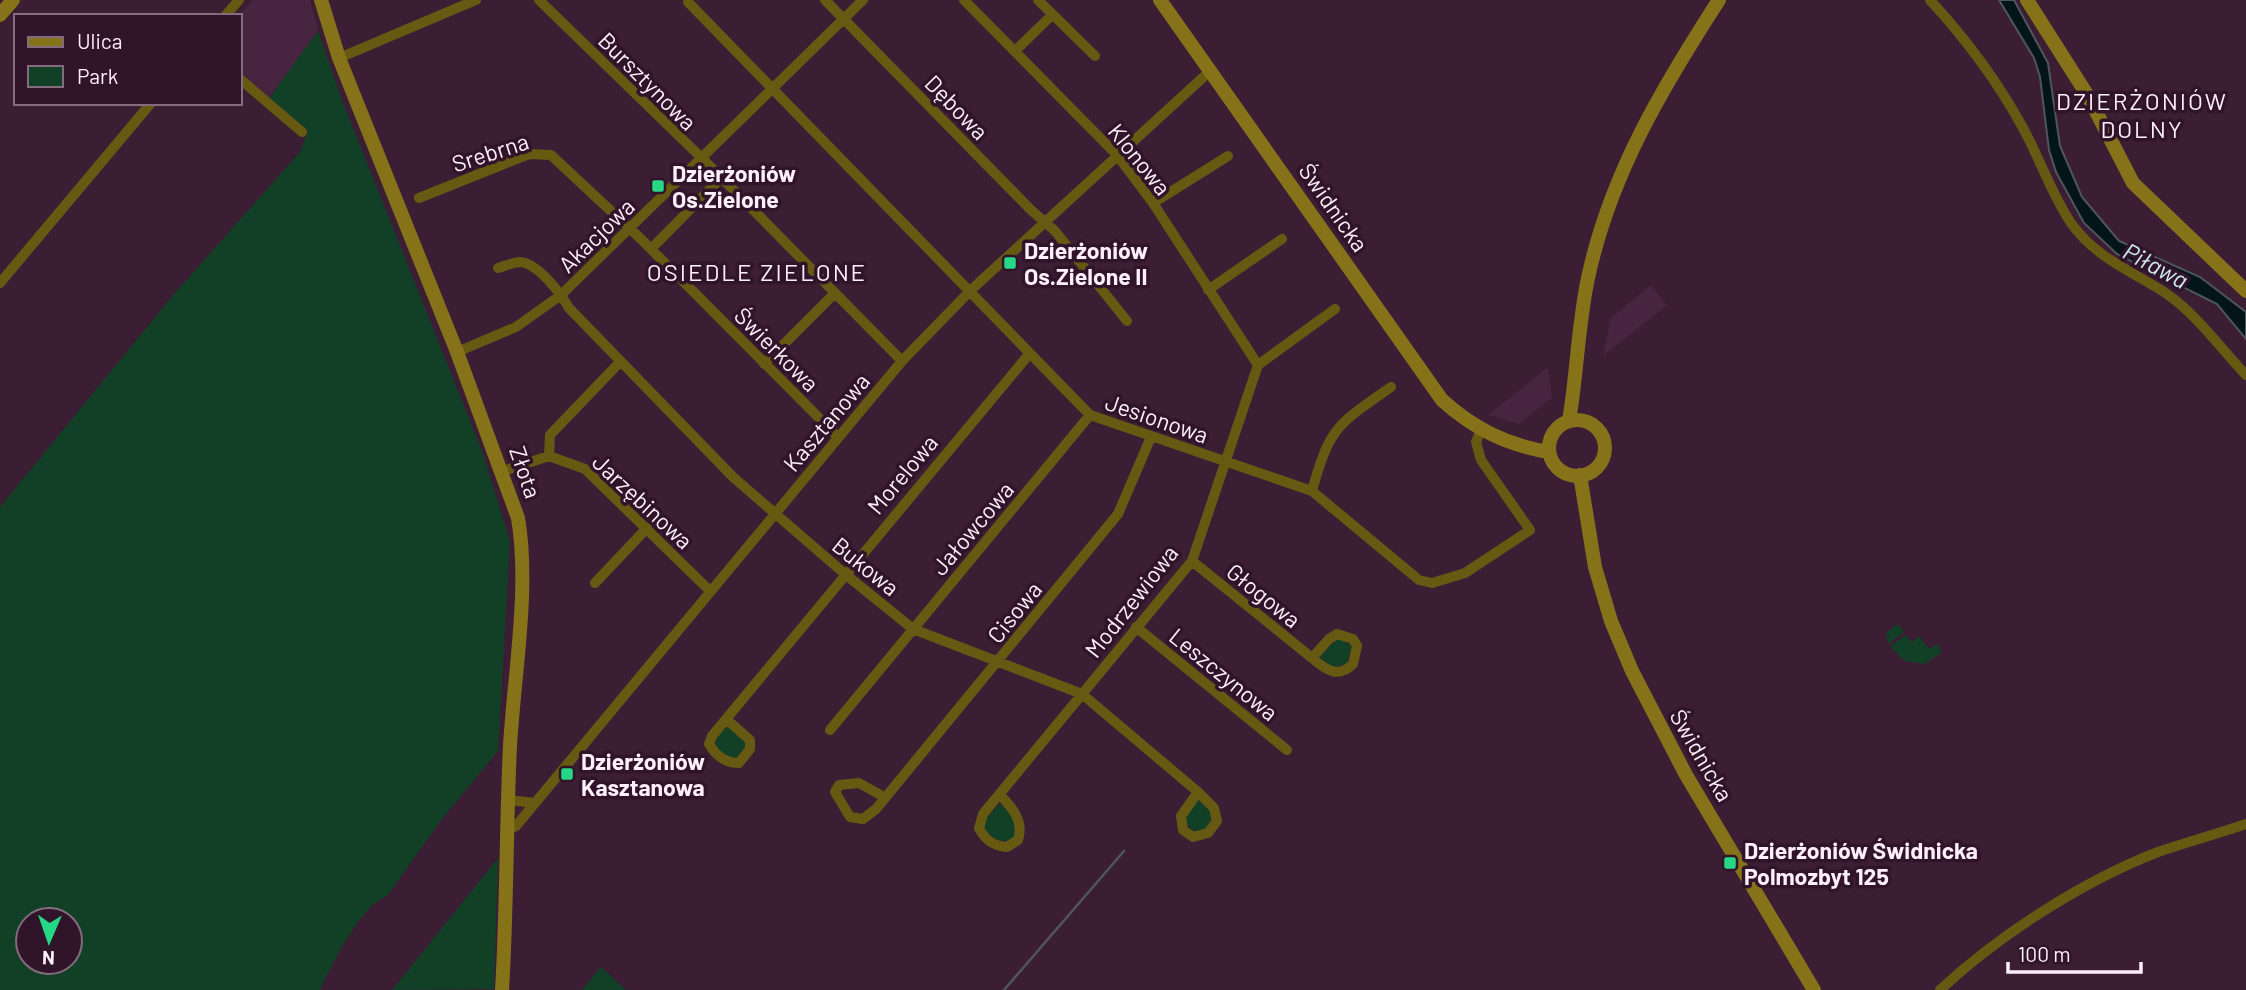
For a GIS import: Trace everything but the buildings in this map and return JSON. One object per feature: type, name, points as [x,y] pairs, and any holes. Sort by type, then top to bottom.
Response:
[{"type":"street","points":[[0,15],[13,0]]},
{"type":"street","points":[[227,14],[239,0]]},
{"type":"street","name":"Złota","points":[[321,0],[339,58],[457,352],[503,471],[518,518],[522,541],[508,800],[502,990]]},
{"type":"street","points":[[339,58],[476,0]]},
{"type":"street","name":"Bursztynowa","points":[[539,0],[721,178],[902,361]]},
{"type":"street","name":"Dębowa","points":[[825,0],[1045,222],[1127,321]]},
{"type":"street","name":"Akacjowa","points":[[457,352],[516,327],[561,295],[863,0]]},
{"type":"street","name":"Klonowa","points":[[964,0],[1117,155],[1153,204],[1258,365]]},
{"type":"street","points":[[1038,0],[1095,56]]},
{"type":"street","name":"Świdnicka","points":[[1160,0],[1442,400],[1481,430],[1499,437],[1550,446]]},
{"type":"street","points":[[1576,421],[1580,321],[1588,278],[1623,168],[1663,88],[1719,0]]},
{"type":"street","points":[[1930,0],[1958,32],[1993,80],[2022,126],[2071,223],[2108,261],[2165,293],[2189,314],[2246,375]]},
{"type":"street","points":[[2027,0],[2088,96],[2133,184],[2246,291]]},
{"type":"street","name":"Jesionowa","points":[[688,2],[1090,415],[1312,491],[1409,574],[1432,583],[1465,573],[1530,530],[1480,460],[1476,442],[1481,430]]},
{"type":"street","points":[[1015,51],[1052,15]]},
{"type":"street","name":"Kasztanowa","points":[[508,830],[516,826],[709,590],[902,361],[971,290],[1210,71]]},
{"type":"street","points":[[242,81],[302,132]]},
{"type":"street","points":[[0,283],[149,105]]},
{"type":"street","name":"Srebrna","points":[[419,198],[529,154],[551,155],[629,229]]},
{"type":"street","points":[[1153,204],[1228,156]]},
{"type":"street","name":"Akacjowa","points":[[651,249],[721,178]]},
{"type":"street","name":"Świerkowa","points":[[629,229],[838,438]]},
{"type":"street","points":[[1208,290],[1282,239]]},
{"type":"street","name":"Bukowa","points":[[498,268],[520,262],[529,264],[561,295],[620,362],[774,514],[913,629],[1082,694],[1198,792],[1214,808],[1217,821],[1208,833],[1193,837],[1183,830],[1181,816],[1198,792]]},
{"type":"street","points":[[764,363],[834,294]]},
{"type":"street","points":[[1258,365],[1335,309]]},
{"type":"street","name":"Morelowa","points":[[726,719],[750,740],[750,749],[738,763],[720,758],[709,744],[726,719],[1030,353]]},
{"type":"street","points":[[503,471],[549,456],[550,435],[620,362]]},
{"type":"street","name":"Modrzewiowa","points":[[1000,795],[1012,807],[1021,825],[1018,840],[1007,847],[989,842],[979,828],[983,814],[1192,561],[1258,365]]},
{"type":"street","points":[[1312,491],[1332,433],[1340,424],[1391,387]]},
{"type":"street","name":"Jałowcowa","points":[[830,730],[1090,415]]},
{"type":"street","points":[[1576,421],[1597,429],[1604,451],[1596,467],[1576,475],[1559,469],[1550,446],[1561,425],[1576,421]]},
{"type":"street","name":"Cisowa","points":[[884,797],[852,782],[839,785],[835,792],[846,814],[856,820],[869,815],[997,662],[1118,514],[1151,437]]},
{"type":"street","name":"Jarzębinowa","points":[[549,456],[585,469],[709,590]]},
{"type":"street","name":"Świdnicka","points":[[1576,475],[1586,526],[1611,621],[1655,721],[1814,990]]},
{"type":"street","points":[[595,583],[648,528]]},
{"type":"street","name":"Głogowa","points":[[1192,561],[1312,658],[1331,672],[1340,672],[1353,664],[1357,646],[1353,639],[1337,634],[1312,658]]},
{"type":"street","name":"Leszczynowa","points":[[1136,627],[1287,750]]},
{"type":"street","points":[[508,800],[535,803]]},
{"type":"street","points":[[1940,990],[1963,969],[2036,918],[2097,881],[2157,853],[2246,824]]},
{"type":"shaded area","points":[[253,0],[310,0],[318,31],[269,98],[242,76],[242,14],[240,14]]},
{"type":"shaded area","points":[[1651,285],[1667,305],[1603,356],[1611,318]]},
{"type":"shaded area","points":[[1548,367],[1552,398],[1519,424],[1488,415]]},
{"type":"green space","points":[[318,31],[340,95],[482,451],[510,541],[498,751],[442,819],[387,896],[367,911],[357,923],[320,990],[0,990],[0,507],[174,294],[300,152],[308,131],[269,98]]},
{"type":"green space","points":[[1898,624],[1904,632],[1888,644],[1886,633]]},
{"type":"green space","points":[[1906,635],[1912,642],[1919,636],[1929,649],[1937,644],[1942,652],[1925,664],[1904,661],[1890,646]]},
{"type":"green space","points":[[1338,638],[1352,646],[1347,663],[1334,668],[1319,657]]},
{"type":"green space","points":[[726,726],[742,734],[747,745],[739,759],[724,756],[717,748],[717,738]]},
{"type":"green space","points":[[1196,800],[1205,801],[1214,816],[1208,828],[1194,833],[1186,822],[1186,815]]},
{"type":"green space","points":[[1000,804],[1010,811],[1015,821],[1016,832],[1010,842],[994,839],[983,827],[984,820]]},
{"type":"green space","points":[[498,858],[494,989],[392,990]]},
{"type":"green space","points":[[601,967],[626,990],[582,990]]},
{"type":"water","name":"Piława","points":[[1999,0],[2014,0],[2048,63],[2060,146],[2082,197],[2119,241],[2200,277],[2246,312],[2246,339],[2217,304],[2117,254],[2084,223],[2056,172],[2049,150],[2040,77],[2034,58]]},
{"type":"waterway","points":[[1004,990],[1124,851]]},
{"type":"place","name":"Dzierżoniów Os.Zielone","points":[[658,186]]},
{"type":"place","name":"Dzierżoniów Os.Zielone II","points":[[1010,263]]},
{"type":"place","name":"Dzierżoniów Kasztanowa","points":[[567,774]]},
{"type":"place","name":"Dzierżoniów Świdnicka Polmozbyt 125","points":[[1730,863]]},
{"type":"district","name":"DZIERŻONIÓW DOLNY","points":[[2142,114]]},
{"type":"district","name":"OSIEDLE ZIELONE","points":[[757,271]]}]
